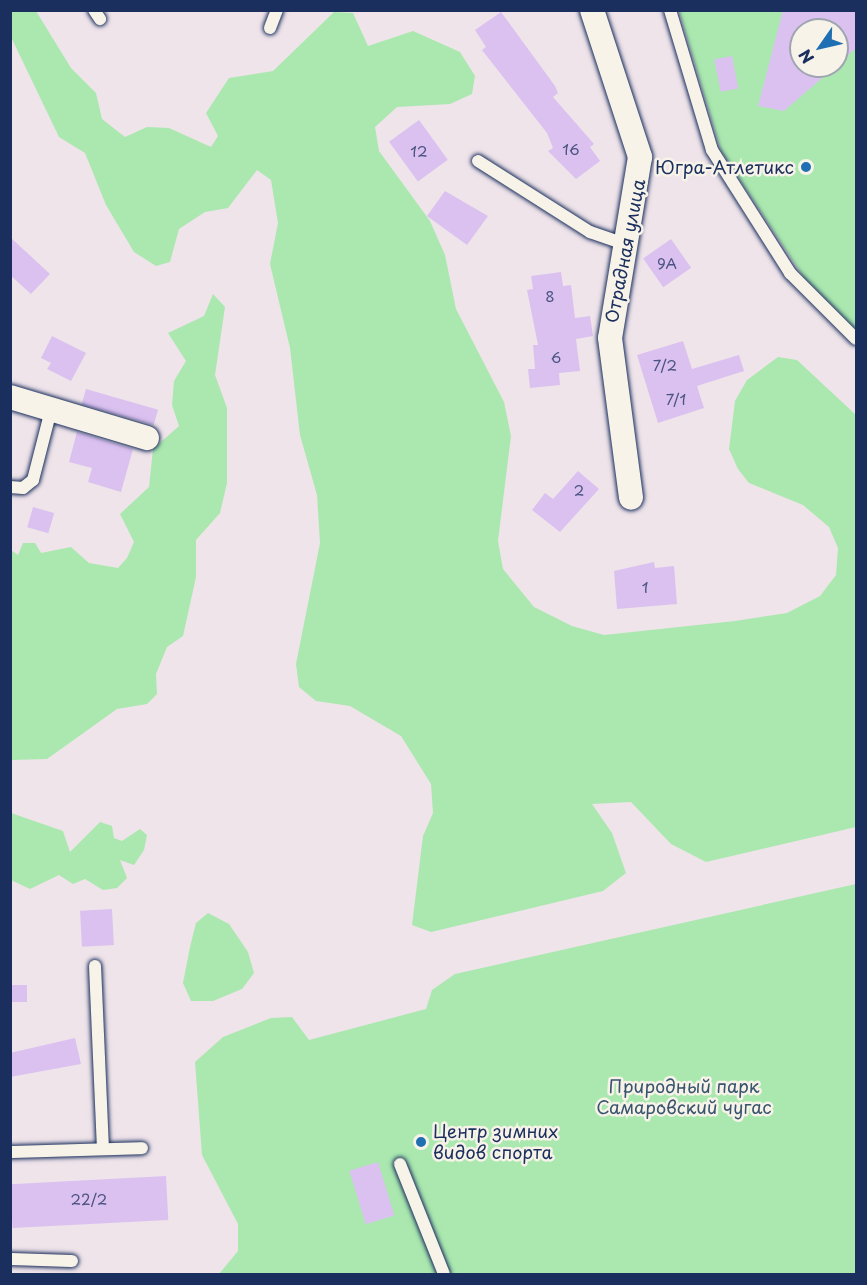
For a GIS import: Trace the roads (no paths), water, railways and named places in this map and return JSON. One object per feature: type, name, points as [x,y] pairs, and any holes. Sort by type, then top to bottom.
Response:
[{"type":"street","name":"Отрадная улица","points":[[592,10],[640,157],[638,196],[624,244],[612,304],[610,358],[632,498]]},
{"type":"street","points":[[10,398],[147,438]]},
{"type":"lane","points":[[270,28],[277,10]]},
{"type":"lane","points":[[670,10],[712,150],[796,279],[856,339]]},
{"type":"lane","points":[[478,161],[590,232],[624,244]]},
{"type":"lane","points":[[10,487],[23,488],[33,480],[51,410]]},
{"type":"lane","points":[[95,966],[103,1149]]},
{"type":"lane","points":[[10,1152],[142,1148]]},
{"type":"lane","points":[[400,1164],[444,1275]]},
{"type":"lane","points":[[10,1259],[72,1261]]},
{"type":"place","name":"Югра-Атлетикс","points":[[806,167]]},
{"type":"place","name":"Центр зимних видов спорта","points":[[421,1142]]},
{"type":"park label","name":"Природный парк Самаровский чугас","points":[[684,1097]]}]
